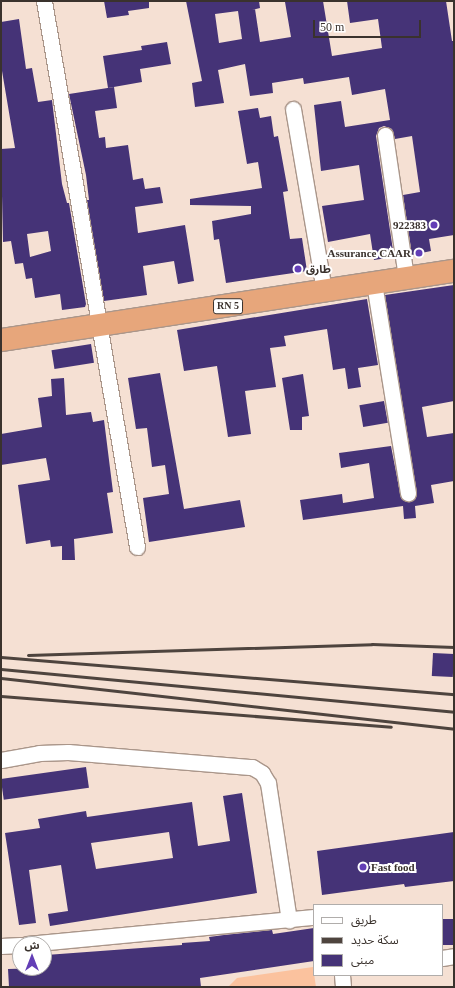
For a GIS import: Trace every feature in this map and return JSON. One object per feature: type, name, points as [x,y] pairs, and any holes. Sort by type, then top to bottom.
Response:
[{"type":"highway","name":"RN 5","points":[[1,340],[454,271]]},
{"type":"street","points":[[44,1],[101,325],[137,548]]},
{"type":"street","points":[[293,109],[324,291]]},
{"type":"street","points":[[385,135],[406,278]]},
{"type":"street","points":[[374,283],[408,493]]},
{"type":"street","points":[[1,760],[39,753],[68,752],[252,767],[262,773],[268,783],[289,920]]},
{"type":"street","points":[[52,942],[313,917]]},
{"type":"street","points":[[1,946],[12,945]]},
{"type":"street","points":[[443,958],[454,956]]},
{"type":"street","points":[[342,976],[343,987]]},
{"type":"shaded area","points":[[313,967],[313,976],[314,976],[316,987],[228,987],[237,978]]},
{"type":"building","points":[[104,1],[149,1],[149,8],[128,11],[129,15],[107,18]]},
{"type":"building","points":[[186,1],[259,1],[260,8],[255,9],[260,42],[291,37],[285,2],[323,1],[332,56],[382,48],[378,19],[350,23],[347,1],[446,1],[452,41],[454,41],[454,235],[429,239],[431,251],[412,255],[403,195],[420,192],[412,136],[395,139],[392,129],[384,126],[379,128],[376,136],[394,257],[374,260],[370,234],[328,242],[322,206],[364,200],[359,165],[321,171],[314,105],[341,101],[345,127],[390,120],[385,89],[352,95],[349,77],[304,84],[303,78],[272,83],[273,93],[250,96],[245,64],[218,70],[224,103],[195,107],[192,83],[202,81]],"holes":[[[238,11],[242,39],[219,43],[215,14]]]},
{"type":"building","points":[[19,19],[26,69],[32,68],[38,102],[52,100],[62,184],[67,203],[69,203],[86,304],[85,307],[62,310],[60,294],[35,298],[32,278],[26,279],[23,263],[15,264],[11,241],[3,242],[1,149],[15,148],[1,65],[1,22]],"holes":[[[48,231],[51,251],[30,257],[27,234]]]},
{"type":"building","points":[[167,42],[171,64],[140,69],[142,82],[108,88],[103,56],[142,50],[141,46]]},
{"type":"building","points":[[114,87],[117,108],[95,111],[99,138],[105,137],[106,148],[128,145],[133,180],[143,178],[145,189],[160,187],[163,203],[135,207],[138,233],[185,225],[194,281],[178,284],[174,261],[143,266],[147,295],[104,301],[87,200],[89,200],[86,175],[69,94]]},
{"type":"building","points":[[258,108],[260,118],[271,116],[274,137],[278,136],[288,191],[283,192],[290,239],[302,238],[307,271],[226,283],[219,239],[214,240],[212,221],[251,214],[251,206],[190,205],[190,199],[262,188],[258,162],[247,164],[238,111]]},
{"type":"building","points":[[454,285],[454,401],[422,407],[427,437],[454,433],[454,481],[431,485],[434,503],[415,506],[416,518],[404,519],[403,506],[303,520],[300,500],[342,494],[343,503],[374,498],[369,463],[341,468],[339,453],[391,446],[401,498],[409,502],[416,497],[385,295]]},
{"type":"building","points":[[367,299],[378,365],[358,368],[361,387],[348,389],[345,368],[333,370],[327,329],[284,336],[286,346],[270,348],[276,387],[245,391],[251,434],[228,437],[217,366],[184,371],[177,330]]},
{"type":"building","points":[[91,344],[94,363],[54,369],[51,350]]},
{"type":"building","points":[[160,373],[184,509],[240,500],[245,527],[149,542],[143,498],[169,494],[165,465],[152,467],[147,428],[136,429],[128,378]]},
{"type":"building","points":[[303,374],[309,416],[302,417],[302,430],[290,430],[282,378]]},
{"type":"building","points":[[64,378],[66,415],[91,412],[93,422],[104,420],[113,492],[107,493],[113,533],[74,539],[75,560],[62,560],[62,546],[51,547],[50,540],[26,544],[18,485],[50,480],[46,458],[1,465],[1,434],[42,427],[38,398],[52,396],[51,379]]},
{"type":"building","points":[[384,401],[388,423],[363,427],[359,405]]},
{"type":"building","points":[[433,653],[454,654],[453,677],[432,676]]},
{"type":"building","points":[[86,767],[89,788],[4,800],[1,779]]},
{"type":"building","points":[[242,793],[257,893],[50,926],[48,914],[68,911],[61,865],[29,870],[36,923],[19,925],[5,833],[40,828],[38,819],[86,811],[87,817],[192,802],[198,846],[230,841],[223,796]],"holes":[[[169,832],[173,858],[96,869],[91,843]]]},
{"type":"building","points":[[454,832],[454,881],[405,887],[404,884],[322,895],[317,851]]},
{"type":"building","points":[[443,919],[454,919],[454,945],[443,945]]},
{"type":"building","points":[[313,928],[313,961],[200,978],[201,987],[9,987],[8,969],[12,969],[12,976],[52,976],[52,955],[182,945],[182,943],[210,941],[209,937],[272,930],[273,934]]},
{"type":"railway","points":[[28,655],[372,644],[454,647]]},
{"type":"railway","points":[[1,657],[454,694]]},
{"type":"railway","points":[[1,669],[454,712]]},
{"type":"railway","points":[[1,678],[454,729]]},
{"type":"railway","points":[[1,696],[391,727]]},
{"type":"place","name":"922383","points":[[434,225]]},
{"type":"place","name":"Assurance CAAR","points":[[419,253]]},
{"type":"place","name":"طارق","points":[[298,269]]},
{"type":"place","name":"Fast food","points":[[363,867]]}]
